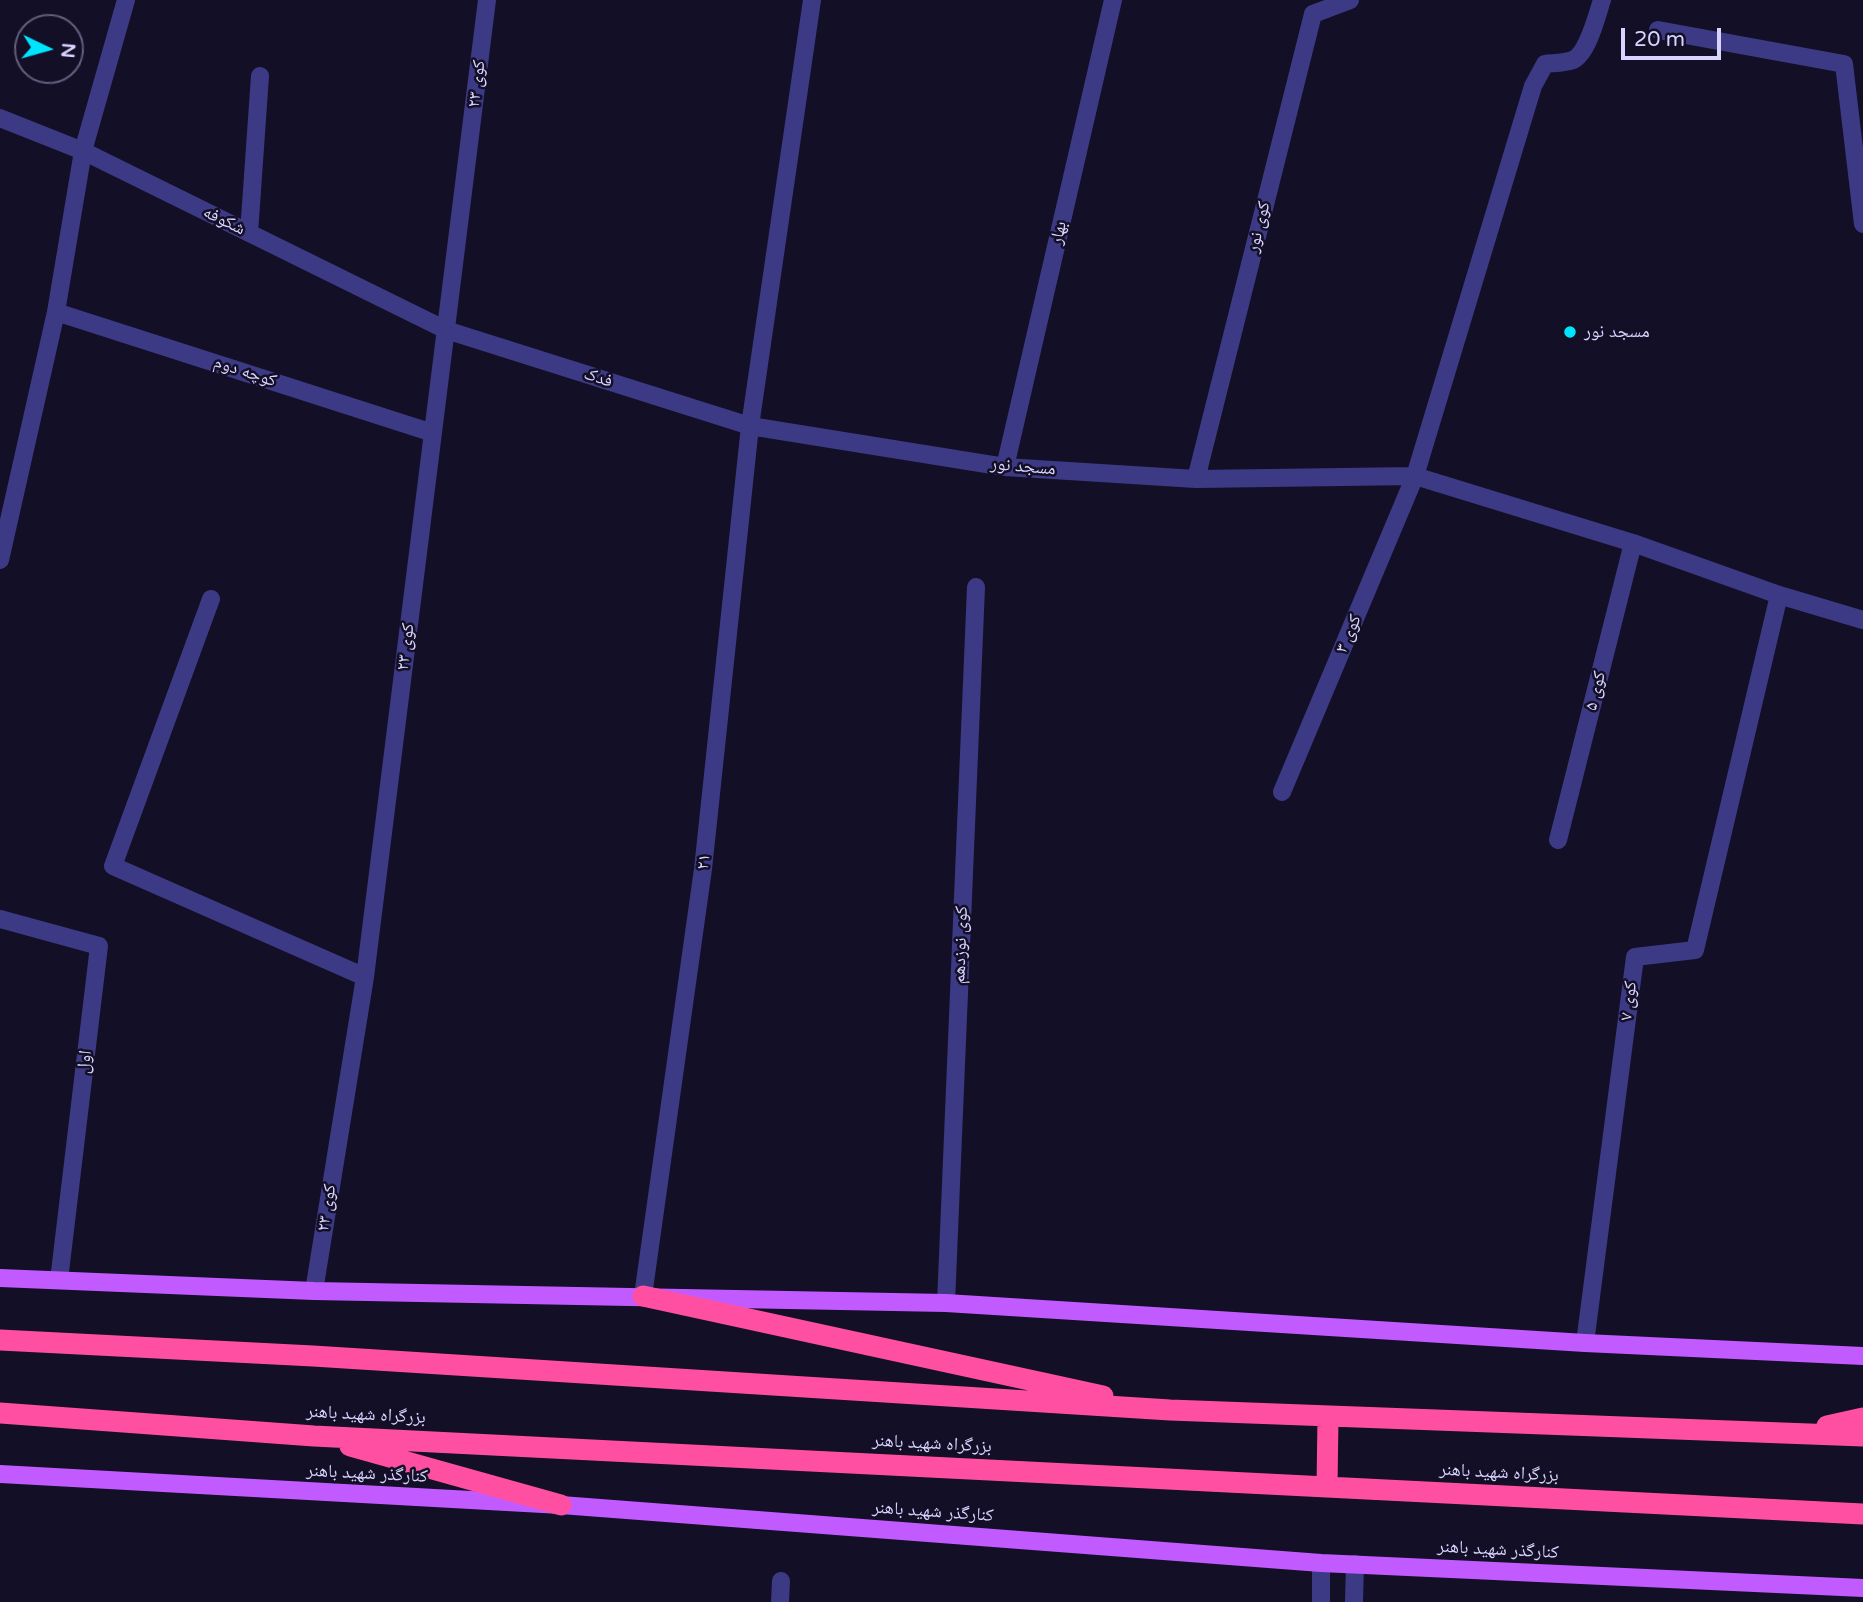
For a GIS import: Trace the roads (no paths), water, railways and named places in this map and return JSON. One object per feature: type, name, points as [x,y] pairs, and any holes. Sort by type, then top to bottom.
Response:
[{"type":"highway","points":[[643,1296],[1170,1410]]},
{"type":"highway","points":[[0,1340],[313,1356],[1170,1410],[1863,1436]]},
{"type":"highway","name":"بزرگراه شهید باهنر","points":[[0,1413],[314,1436],[1863,1514]]},
{"type":"highway","points":[[1327,1487],[1328,1417]]},
{"type":"highway","points":[[1801,1432],[1863,1418]]},
{"type":"highway","points":[[314,1436],[561,1505]]},
{"type":"main road","points":[[0,1278],[314,1292],[946,1303],[1585,1343],[1863,1356]]},
{"type":"main road","name":"کنارگذر شهید باهنر","points":[[0,1474],[561,1505],[1321,1563],[1863,1588]]},
{"type":"street","points":[[0,559],[56,312],[83,151],[127,0]]},
{"type":"street","name":"کوی ۲۳","points":[[314,1292],[365,977],[487,0]]},
{"type":"street","name":"۲۱","points":[[643,1296],[703,869],[750,426],[812,0]]},
{"type":"street","name":"بهار","points":[[1005,467],[1113,0]]},
{"type":"street","name":"کوی نور","points":[[1196,479],[1312,14],[1350,0]]},
{"type":"street","name":"کوی ۳","points":[[1282,792],[1415,476],[1533,86],[1545,64],[1574,60],[1579,55],[1586,45],[1602,0]]},
{"type":"street","points":[[1658,30],[1844,64],[1863,224]]},
{"type":"street","points":[[249,233],[260,76]]},
{"type":"street","name":"شکوفه","points":[[0,118],[83,151],[446,330]]},
{"type":"street","name":"کوچه دوم","points":[[56,312],[433,433]]},
{"type":"street","name":"فدک","points":[[446,330],[750,426]]},
{"type":"street","name":"مسجد نور","points":[[750,426],[1005,467],[1196,479],[1415,476],[1633,543],[1779,595],[1863,621]]},
{"type":"street","name":"کوی ۵","points":[[1558,840],[1633,543]]},
{"type":"street","name":"کوی نوزدهم","points":[[946,1303],[976,587]]},
{"type":"street","name":"کوی ۷","points":[[1585,1343],[1634,957],[1695,950],[1779,595]]},
{"type":"street","points":[[211,599],[113,866],[365,977]]},
{"type":"street","name":"اول","points":[[0,919],[99,946],[59,1280]]},
{"type":"street","points":[[1321,1563],[1321,1602]]},
{"type":"street","points":[[1354,1602],[1355,1564]]},
{"type":"street","points":[[780,1581],[780,1602]]},
{"type":"place","name":"مسجد نور","points":[[1570,332]]}]
